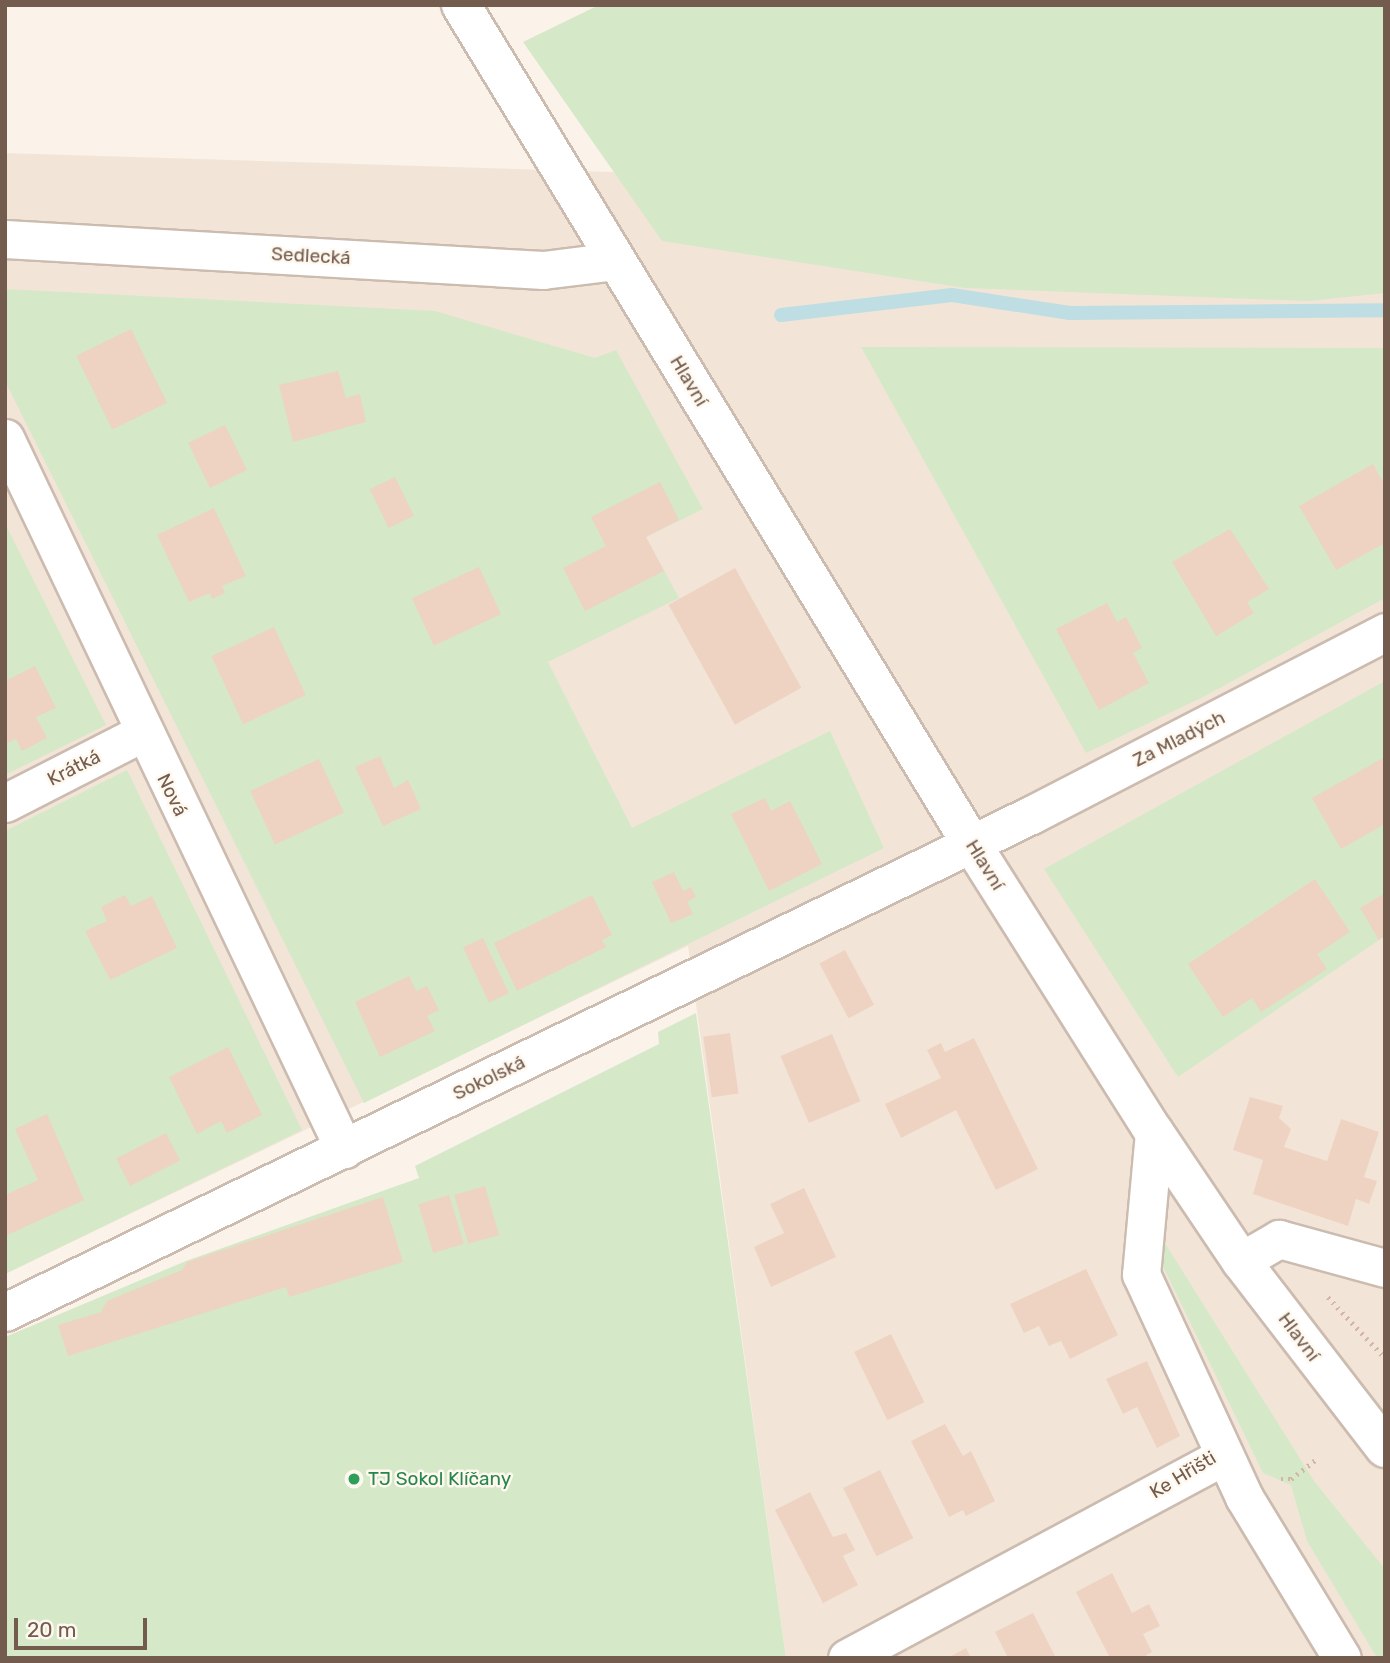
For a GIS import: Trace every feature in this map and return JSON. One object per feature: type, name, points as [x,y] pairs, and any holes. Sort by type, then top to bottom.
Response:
[{"type":"main road","name":"Hlavní","points":[[461,5],[971,843],[1154,1132],[1241,1261],[1385,1448]]},
{"type":"street","name":"Sedlecká","points":[[5,239],[543,270],[616,261]]},
{"type":"street","name":"Nová","points":[[5,438],[142,733],[344,1149]]},
{"type":"street","name":"Za Mladých","points":[[971,843],[1385,632]]},
{"type":"street","name":"Krátká","points":[[5,803],[142,733]]},
{"type":"street","name":"Sokolská","points":[[5,1312],[971,843]]},
{"type":"street","name":"Ke Hřišti","points":[[847,1658],[1223,1456],[1141,1274],[1154,1132]]},
{"type":"street","points":[[1241,1261],[1279,1239],[1385,1268]]},
{"type":"street","points":[[1223,1456],[1342,1658]]},
{"type":"shaded area","points":[[5,153],[1385,196],[1385,1658],[786,1658],[688,946],[5,1274]]},
{"type":"green space","points":[[599,5],[1385,5],[1385,293],[1308,301],[965,288],[662,241],[523,42]]},
{"type":"green space","points":[[5,289],[435,311],[595,358],[616,350],[703,509],[646,537],[679,598],[548,662],[632,828],[830,731],[884,848],[364,1103],[5,381]]},
{"type":"green space","points":[[861,347],[1385,348],[1385,598],[1205,696],[1086,753]]},
{"type":"green space","points":[[5,523],[106,725],[5,775]]},
{"type":"green space","points":[[1385,681],[1385,936],[1178,1077],[1044,869]]},
{"type":"green space","points":[[127,770],[302,1130],[5,1274],[5,831]]},
{"type":"green space","name":"TJ Sokol Klíčany","points":[[696,1013],[786,1658],[5,1658],[5,1337],[186,1261],[419,1178],[415,1166],[659,1044],[658,1032]]},
{"type":"green space","points":[[1163,1240],[1314,1481],[1385,1569],[1385,1658],[1377,1658],[1307,1541],[1291,1485],[1263,1473],[1157,1254]]},
{"type":"building","points":[[131,329],[167,403],[112,429],[76,356]]},
{"type":"building","points":[[338,371],[346,398],[360,394],[366,422],[293,442],[279,385]]},
{"type":"building","points":[[225,425],[247,470],[210,488],[188,443]]},
{"type":"building","points":[[1373,464],[1385,486],[1385,543],[1336,570],[1299,506]]},
{"type":"building","points":[[395,477],[414,516],[389,528],[370,489]]},
{"type":"building","points":[[660,482],[679,520],[646,537],[664,571],[585,611],[563,568],[606,546],[591,517]]},
{"type":"building","points":[[214,508],[246,576],[222,586],[225,593],[212,599],[210,593],[189,602],[157,535]]},
{"type":"building","points":[[1230,529],[1269,589],[1247,602],[1254,613],[1216,636],[1172,562]]},
{"type":"building","points":[[479,567],[501,614],[434,645],[412,598]]},
{"type":"building","points":[[735,568],[801,688],[735,725],[669,605]]},
{"type":"building","points":[[1107,603],[1117,622],[1126,617],[1142,648],[1133,653],[1149,683],[1099,710],[1056,629]]},
{"type":"building","points":[[274,627],[306,695],[243,724],[211,656]]},
{"type":"building","points":[[35,666],[56,708],[36,717],[47,738],[22,751],[16,739],[5,744],[5,681]]},
{"type":"building","points":[[380,756],[394,788],[408,780],[421,809],[383,826],[355,767]]},
{"type":"building","points":[[1385,757],[1385,824],[1341,849],[1312,798]]},
{"type":"building","points":[[319,759],[344,812],[275,845],[250,791]]},
{"type":"building","points":[[765,798],[771,811],[790,801],[822,864],[769,891],[731,814]]},
{"type":"building","points":[[674,872],[683,891],[691,887],[696,897],[687,902],[693,914],[671,923],[652,882]]},
{"type":"building","points":[[1315,879],[1350,932],[1317,954],[1327,969],[1261,1012],[1252,998],[1223,1017],[1188,964]]},
{"type":"building","points":[[1385,893],[1385,936],[1379,940],[1360,908]]},
{"type":"building","points":[[125,895],[131,906],[152,896],[177,948],[110,980],[85,931],[107,921],[101,907]]},
{"type":"building","points":[[592,895],[612,935],[602,940],[606,947],[517,991],[494,943]]},
{"type":"building","points":[[483,938],[509,993],[489,1003],[463,947]]},
{"type":"building","points":[[845,950],[874,1005],[849,1018],[819,964]]},
{"type":"building","points":[[409,976],[416,991],[427,986],[439,1010],[427,1016],[435,1031],[380,1057],[355,1002]]},
{"type":"building","points":[[730,1033],[738,1093],[712,1097],[703,1037]]},
{"type":"building","points":[[832,1034],[861,1101],[809,1123],[780,1056]]},
{"type":"building","points":[[974,1038],[1038,1169],[996,1190],[956,1110],[901,1138],[885,1104],[941,1078],[927,1050],[941,1043],[945,1052]]},
{"type":"building","points":[[228,1047],[262,1115],[227,1133],[221,1121],[197,1134],[169,1077]]},
{"type":"building","points":[[1250,1097],[1283,1106],[1279,1118],[1291,1129],[1284,1147],[1327,1161],[1341,1119],[1379,1132],[1364,1177],[1377,1181],[1369,1204],[1356,1199],[1348,1226],[1253,1194],[1263,1160],[1233,1150]]},
{"type":"building","points":[[47,1114],[84,1200],[5,1236],[5,1195],[38,1180],[15,1129]]},
{"type":"building","points":[[166,1133],[180,1161],[130,1186],[116,1158]]},
{"type":"building","points":[[485,1186],[499,1235],[468,1244],[454,1195]]},
{"type":"building","points":[[804,1188],[836,1257],[771,1287],[754,1247],[784,1233],[770,1204]]},
{"type":"building","points":[[449,1195],[464,1244],[433,1253],[418,1204]]},
{"type":"building","points":[[383,1197],[403,1262],[289,1297],[286,1287],[68,1356],[58,1325],[101,1312],[107,1301],[182,1270],[187,1262]]},
{"type":"building","points":[[1086,1269],[1118,1335],[1070,1359],[1061,1341],[1049,1346],[1039,1326],[1024,1333],[1010,1304]]},
{"type":"building","points":[[891,1334],[924,1402],[887,1420],[854,1352]]},
{"type":"building","points":[[1147,1361],[1180,1436],[1157,1448],[1137,1407],[1123,1414],[1106,1379]]},
{"type":"building","points":[[945,1424],[963,1456],[971,1451],[995,1501],[966,1516],[963,1510],[949,1517],[911,1441]]},
{"type":"building","points":[[880,1470],[913,1538],[876,1556],[843,1488]]},
{"type":"building","points":[[810,1492],[833,1537],[846,1533],[855,1550],[843,1556],[858,1585],[823,1603],[775,1510]]},
{"type":"building","points":[[1112,1573],[1132,1613],[1149,1604],[1160,1626],[1143,1634],[1152,1652],[1142,1658],[1110,1658],[1076,1592]]},
{"type":"building","points":[[1033,1613],[1056,1658],[1008,1658],[995,1632]]},
{"type":"building","points":[[966,1648],[971,1658],[948,1658]]},
{"type":"waterway","points":[[781,315],[952,295],[1070,313],[1385,310]]},
{"type":"place","name":"TJ Sokol Klíčany","points":[[354,1479]]}]
